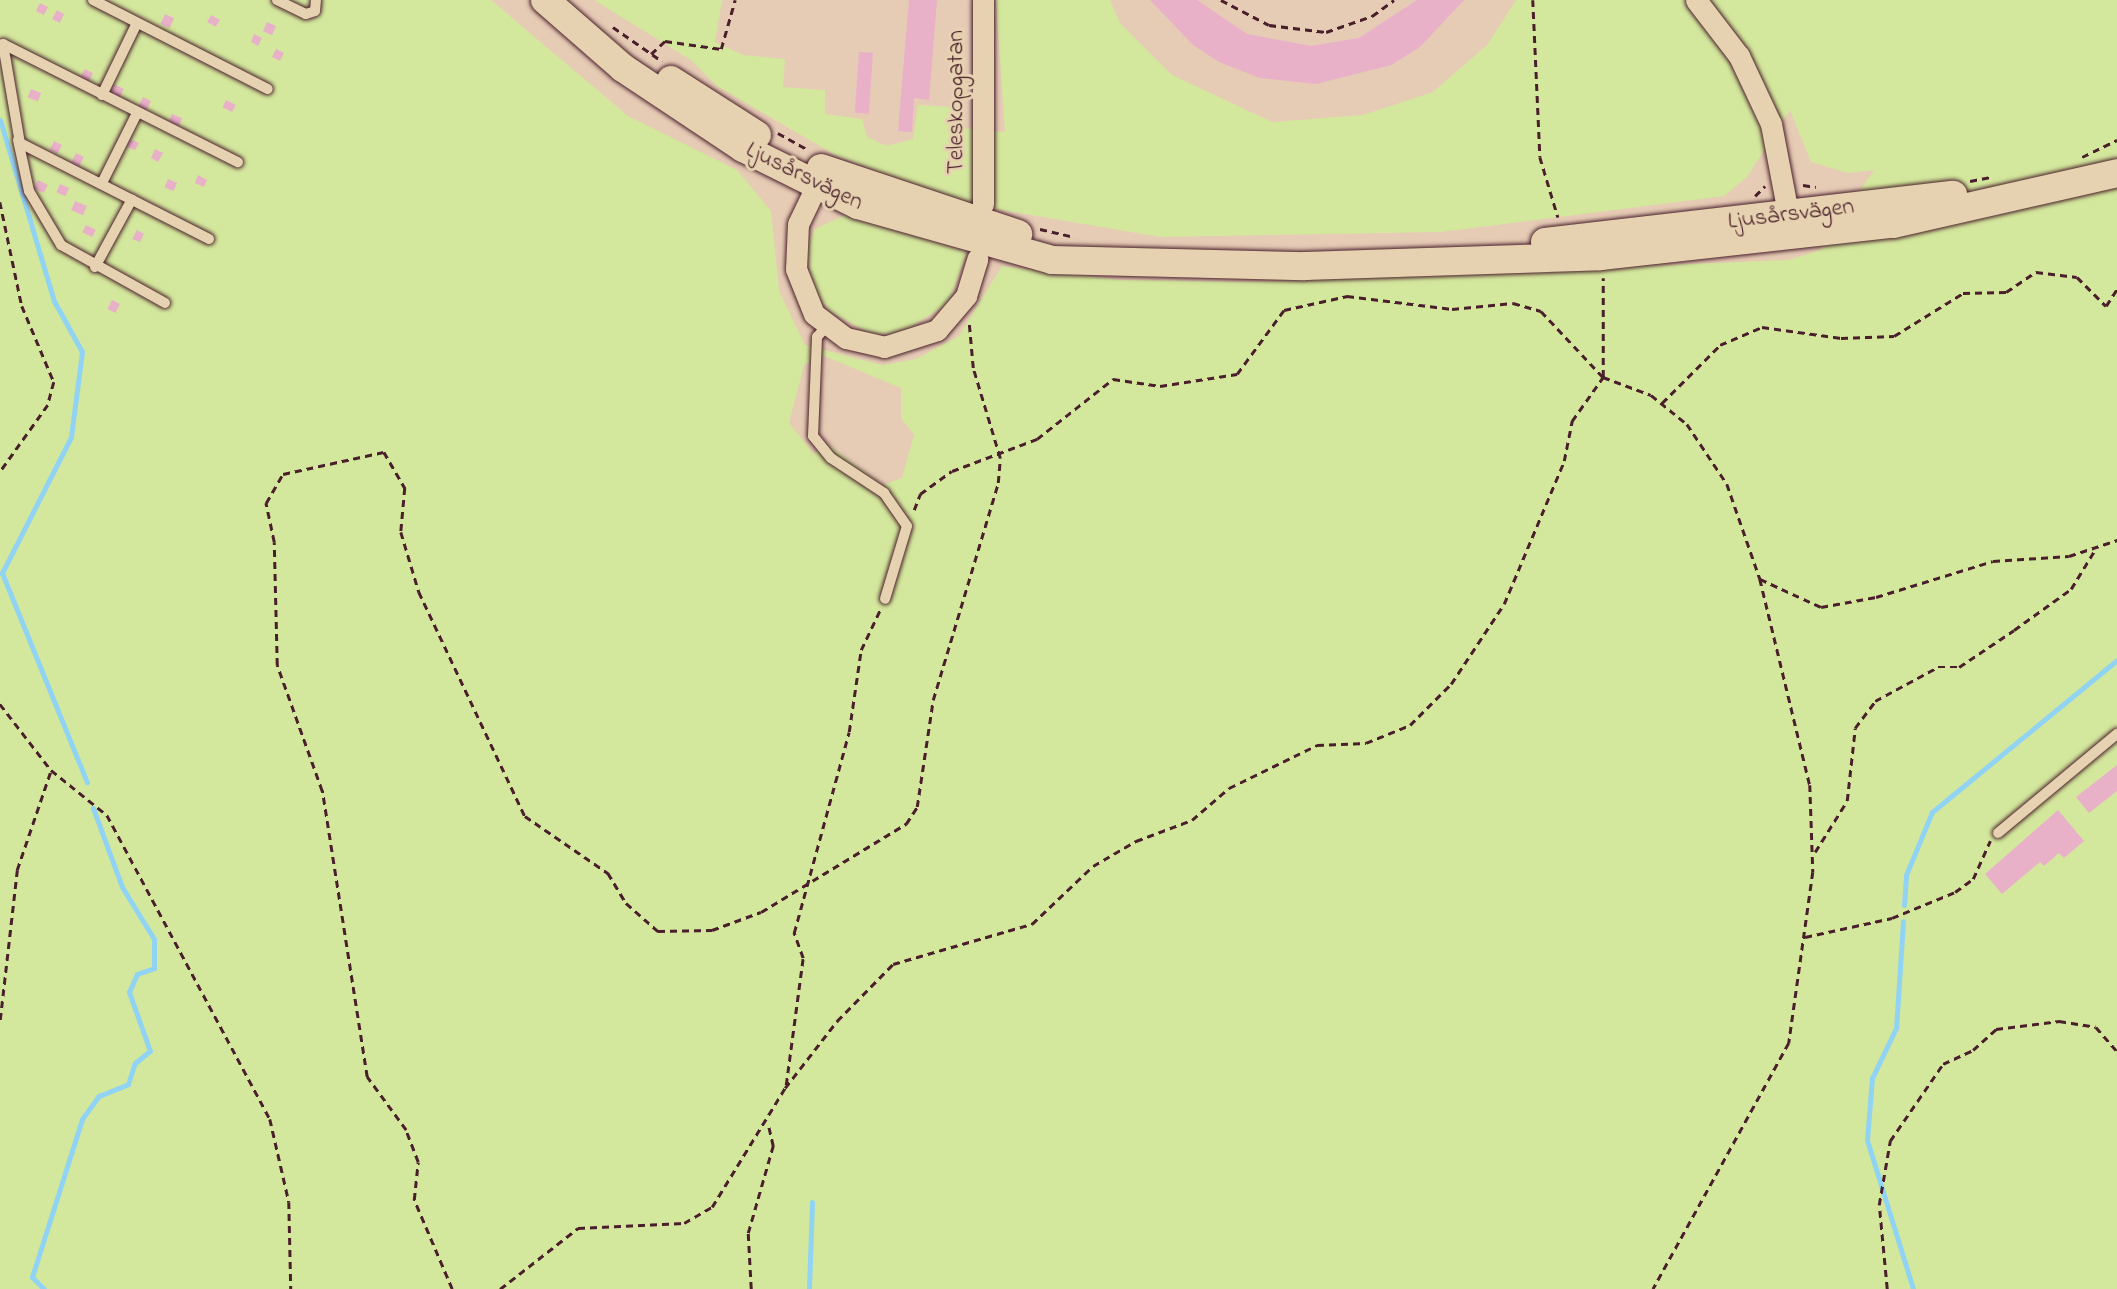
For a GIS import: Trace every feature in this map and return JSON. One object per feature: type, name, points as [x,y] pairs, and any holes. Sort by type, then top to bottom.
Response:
[{"type":"main road","name":"Ljusårsvägen","points":[[550,4],[586,21],[752,132],[820,170],[1085,248],[1304,266],[1464,259],[1494,248],[1791,226],[1967,209],[2117,173]]},
{"type":"main road","name":"Ljusårsvägen","points":[[1791,226],[1982,191],[2117,158]]},
{"type":"street","name":"Teleskopgatan","points":[[983,0],[983,204]]},
{"type":"street","points":[[1696,0],[1739,57],[1767,114],[1791,226]]},
{"type":"street","points":[[820,170],[798,224],[796,269],[806,301],[826,327],[865,344],[896,345],[937,330],[967,292],[977,259]]},
{"type":"lane","points":[[93,0],[268,89]]},
{"type":"lane","points":[[276,0],[306,14],[315,11],[316,0]]},
{"type":"lane","points":[[102,95],[137,23]]},
{"type":"lane","points":[[2,43],[238,162]]},
{"type":"lane","points":[[2,43],[17,137],[29,191],[46,224],[61,245],[95,267],[165,303]]},
{"type":"lane","points":[[102,183],[137,113]]},
{"type":"lane","points":[[17,137],[27,149],[102,183],[209,239]]},
{"type":"lane","points":[[95,267],[132,198]]},
{"type":"lane","points":[[826,327],[817,337],[813,436],[831,458],[884,493],[907,526],[885,599]]},
{"type":"lane","points":[[1998,833],[2117,734]]},
{"type":"path","points":[[651,54],[665,41],[721,49],[735,0]]},
{"type":"path","points":[[1221,0],[1269,25],[1326,32],[1372,16],[1394,0]]},
{"type":"path","points":[[1533,0],[1540,157],[1562,230]]},
{"type":"path","points":[[606,22],[669,65]]},
{"type":"path","points":[[768,127],[820,170]]},
{"type":"path","points":[[1747,205],[1765,186]]},
{"type":"path","points":[[0,202],[22,306],[54,382],[48,405],[0,472]]},
{"type":"path","points":[[1036,228],[1085,248]]},
{"type":"path","points":[[1662,404],[1720,345],[1762,327],[1841,338],[1894,336],[1963,293],[2006,292],[2036,272],[2077,277],[2106,306],[2117,289]]},
{"type":"path","points":[[500,1289],[578,1228],[684,1223],[712,1207],[768,1125],[785,1088],[893,964],[1032,924],[1093,866],[1136,841],[1192,820],[1229,788],[1317,745],[1367,743],[1410,725],[1451,684],[1504,604],[1564,461],[1572,421],[1602,377],[1602,274]]},
{"type":"path","points":[[452,1289],[414,1200],[418,1162],[406,1130],[367,1077],[322,791],[277,665],[274,542],[265,503],[283,474],[384,452],[405,488],[401,533],[419,592],[470,690],[506,786],[525,816],[607,873],[626,903],[658,931],[712,930],[761,912],[815,874],[906,824],[917,807],[933,700],[998,483],[1000,458],[967,340],[967,292]]},
{"type":"path","points":[[907,526],[920,495],[952,471],[1000,458],[1037,439],[1113,379],[1160,386],[1237,374],[1284,310],[1347,296],[1452,309],[1513,303],[1541,311],[1602,377],[1662,404],[1710,453],[1742,519],[1760,579],[1806,764],[1813,855],[1805,937],[1789,1043],[1653,1289]]},
{"type":"path","points":[[1760,579],[1821,607],[1876,597],[1993,561],[2069,556],[2117,540]]},
{"type":"path","points":[[1813,855],[1847,802],[1855,728],[1875,701],[1938,667],[1959,667],[2014,630],[2071,589],[2096,548]]},
{"type":"path","points":[[785,1088],[803,958],[794,933],[815,874],[861,650],[885,599]]},
{"type":"path","points":[[0,704],[51,770],[107,815],[270,1119],[289,1202],[291,1289]]},
{"type":"path","points":[[0,1020],[17,870],[51,770]]},
{"type":"path","points":[[1805,937],[1892,918],[1955,892],[1973,879],[1986,844],[1998,833]]},
{"type":"path","points":[[1887,1289],[1879,1205],[1890,1141],[1942,1064],[1973,1050],[1996,1029],[2059,1021],[2096,1027],[2117,1051]]},
{"type":"path","points":[[751,1289],[748,1233],[773,1146],[768,1125]]},
{"type":"green space","points":[[0,0],[491,0],[628,116],[737,170],[771,211],[779,291],[805,345],[882,365],[916,359],[959,336],[1002,266],[1120,280],[1255,282],[1789,260],[1820,250],[1874,170],[1848,173],[1811,162],[1790,110],[1747,177],[1724,196],[1441,232],[1160,237],[960,203],[835,155],[717,86],[691,60],[594,0],[722,0],[715,42],[743,55],[785,59],[783,87],[825,90],[825,114],[862,119],[867,137],[887,146],[913,139],[918,105],[952,107],[963,116],[963,128],[1005,132],[996,0],[1110,0],[1120,23],[1172,75],[1272,122],[1363,115],[1433,92],[1487,45],[1516,0],[2117,0],[2117,1289],[0,1289]],"holes":[[[824,356],[901,388],[901,418],[914,435],[902,478],[883,485],[828,444],[814,454],[789,423],[804,365]]]},
{"type":"green space","points":[[847,214],[967,252],[948,304],[899,334],[871,334],[831,312],[813,290],[807,248],[815,229]]},
{"type":"building","points":[[909,0],[937,0],[929,100],[914,98],[912,132],[898,131]]},
{"type":"building","points":[[1150,0],[1197,0],[1247,34],[1311,46],[1359,38],[1417,0],[1464,0],[1420,47],[1391,65],[1316,84],[1260,78],[1219,62],[1193,45]]},
{"type":"building","points":[[40,3],[48,7],[44,15],[36,11]]},
{"type":"building","points":[[57,10],[64,14],[60,23],[52,19]]},
{"type":"building","points":[[165,14],[174,18],[170,28],[161,24]]},
{"type":"building","points":[[211,15],[220,20],[216,27],[207,22]]},
{"type":"building","points":[[267,22],[276,26],[272,35],[263,31]]},
{"type":"building","points":[[254,34],[262,38],[258,46],[251,42]]},
{"type":"building","points":[[276,49],[284,53],[280,61],[272,57]]},
{"type":"building","points":[[859,52],[873,53],[869,114],[855,113]]},
{"type":"building","points":[[85,69],[93,73],[89,82],[80,77]]},
{"type":"building","points":[[114,84],[124,89],[119,98],[109,93]]},
{"type":"building","points":[[31,89],[41,93],[38,101],[28,97]]},
{"type":"building","points":[[143,97],[151,101],[146,111],[138,107]]},
{"type":"building","points":[[226,100],[236,105],[232,112],[222,107]]},
{"type":"building","points":[[172,114],[182,118],[179,126],[169,122]]},
{"type":"building","points":[[130,139],[139,143],[135,150],[127,147]]},
{"type":"building","points":[[54,141],[62,145],[57,154],[49,150]]},
{"type":"building","points":[[155,149],[163,153],[158,162],[151,158]]},
{"type":"building","points":[[76,153],[84,157],[79,167],[71,163]]},
{"type":"building","points":[[198,175],[207,180],[204,187],[195,183]]},
{"type":"building","points":[[168,179],[177,183],[173,191],[164,187]]},
{"type":"building","points":[[38,180],[48,185],[44,193],[34,188]]},
{"type":"building","points":[[60,184],[69,188],[65,196],[56,192]]},
{"type":"building","points":[[75,201],[87,206],[83,215],[71,210]]},
{"type":"building","points":[[86,225],[96,230],[92,237],[82,232]]},
{"type":"building","points":[[137,230],[144,234],[140,242],[132,239]]},
{"type":"building","points":[[112,300],[120,304],[115,313],[107,309]]},
{"type":"building","points":[[2117,765],[2117,791],[2089,813],[2076,797]]},
{"type":"building","points":[[2058,810],[2084,841],[2064,858],[2059,853],[2044,866],[2040,862],[2002,894],[1985,874]]},
{"type":"waterway","points":[[0,120],[54,301],[82,352],[71,437],[2,573],[87,782]]},
{"type":"waterway","points":[[1904,905],[1906,875],[1932,812],[2117,660]]},
{"type":"waterway","points":[[44,1289],[32,1277],[82,1119],[99,1096],[128,1084],[135,1063],[150,1051],[129,992],[137,974],[154,968],[154,939],[122,887],[93,808]]},
{"type":"waterway","points":[[1903,921],[1896,1028],[1872,1078],[1867,1140],[1913,1289]]},
{"type":"waterway","points":[[809,1289],[812,1202]]}]
